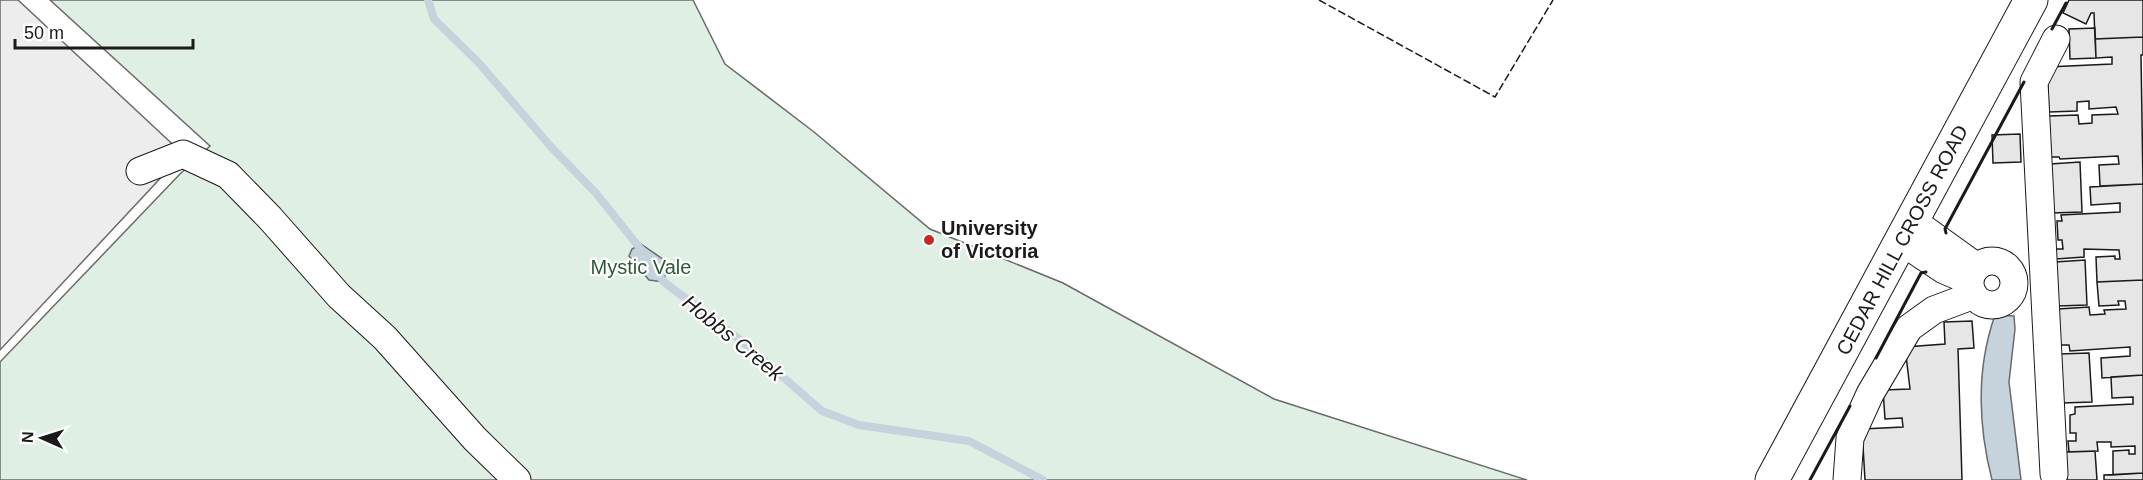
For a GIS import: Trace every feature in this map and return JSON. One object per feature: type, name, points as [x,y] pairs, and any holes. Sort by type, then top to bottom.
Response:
[{"type":"main road","name":"CEDAR HILL CROSS ROAD","points":[[1772,480],[2031,0]]},
{"type":"lane","points":[[2054,474],[2034,82],[2056,39]]},
{"type":"lane","points":[[140,171],[183,154],[228,176],[270,218],[339,296],[386,338],[475,439],[517,480]]},
{"type":"lane","points":[[1847,480],[1850,438],[1870,394],[1909,328],[1974,281],[1988,261],[2000,262],[2010,269],[2015,281],[2011,295],[2000,304],[1986,304],[1974,281],[1907,232]]},
{"type":"lane","points":[[2015,281],[2044,279]]},
{"type":"green space","name":"Mystic Vale","points":[[50,0],[693,0],[725,64],[814,132],[930,229],[1063,283],[1274,399],[1527,480],[0,480],[0,362],[180,174],[210,146]]},
{"type":"shaded area","points":[[0,0],[18,0],[183,154],[0,350]]},
{"type":"shaded area","points":[[641,244],[667,262],[664,282],[649,280],[629,256],[632,249]]},
{"type":"shaded area","points":[[1995,315],[2014,316],[2015,329],[2009,382],[2021,480],[1992,480],[1987,459],[1982,418],[1982,376]]},
{"type":"building","points":[[2069,0],[2143,0],[2143,37],[2095,39],[2094,13],[2091,13],[2086,24],[2063,13]]},
{"type":"building","points":[[2095,28],[2096,58],[2070,59],[2069,29]]},
{"type":"building","points":[[2143,37],[2143,55],[2141,55],[2143,184],[2100,186],[2099,165],[2119,164],[2118,156],[2060,159],[2051,157],[2049,116],[2078,115],[2079,124],[2092,123],[2092,115],[2118,114],[2116,107],[2089,109],[2089,101],[2077,102],[2077,111],[2049,112],[2047,67],[2112,64],[2112,57],[2096,58],[2095,39]]},
{"type":"building","points":[[2020,134],[2021,162],[1993,163],[1992,135]]},
{"type":"building","points":[[2080,162],[2082,212],[2052,213],[2050,164]]},
{"type":"building","points":[[2143,184],[2143,280],[2097,282],[2096,257],[2115,256],[2115,259],[2120,259],[2119,250],[2084,249],[2084,257],[2056,259],[2055,249],[2063,249],[2062,240],[2058,240],[2057,221],[2062,221],[2061,215],[2120,212],[2120,203],[2091,205],[2090,187]]},
{"type":"building","points":[[2085,260],[2087,305],[2058,306],[2055,262]]},
{"type":"building","points":[[2143,280],[2143,375],[2102,378],[2101,358],[2130,356],[2130,347],[2070,351],[2069,345],[2060,345],[2058,309],[2089,307],[2090,315],[2105,314],[2104,310],[2126,309],[2125,301],[2118,301],[2119,305],[2099,306],[2097,282]]},
{"type":"building","points":[[1972,321],[1974,348],[1958,349],[1962,480],[1865,480],[1862,429],[1903,427],[1902,418],[1885,419],[1883,390],[1910,389],[1905,347],[1945,344],[1944,322]]},
{"type":"building","points":[[2089,353],[2092,402],[2062,403],[2059,354]]},
{"type":"building","points":[[2143,375],[2143,473],[2113,475],[2113,451],[2129,450],[2129,454],[2135,454],[2135,446],[2111,447],[2111,442],[2097,442],[2098,451],[2069,452],[2068,441],[2076,441],[2076,433],[2070,433],[2070,415],[2075,414],[2075,407],[2133,404],[2133,397],[2112,398],[2111,377]]},
{"type":"building","points":[[2095,451],[2097,480],[2067,480],[2065,452]]},
{"type":"building","points":[[2143,473],[2143,480],[2104,480],[2104,475]]},
{"type":"waterway","name":"Hobbs Creek","points":[[428,0],[434,19],[478,62],[552,148],[595,192],[643,252]]},
{"type":"waterway","name":"Hobbs Creek","points":[[658,274],[664,282],[744,343],[822,411],[859,425],[969,441],[1043,480]]},
{"type":"fence","points":[[1319,0],[1495,97],[1553,0]]},
{"type":"wall","points":[[2052,29],[2066,3]]},
{"type":"wall","points":[[1946,233],[1945,229],[2024,82]]},
{"type":"wall","points":[[1876,358],[1921,273],[1926,272]]},
{"type":"wall","points":[[1810,480],[1850,406]]},
{"type":"place","name":"University of Victoria","points":[[929,240]]}]
